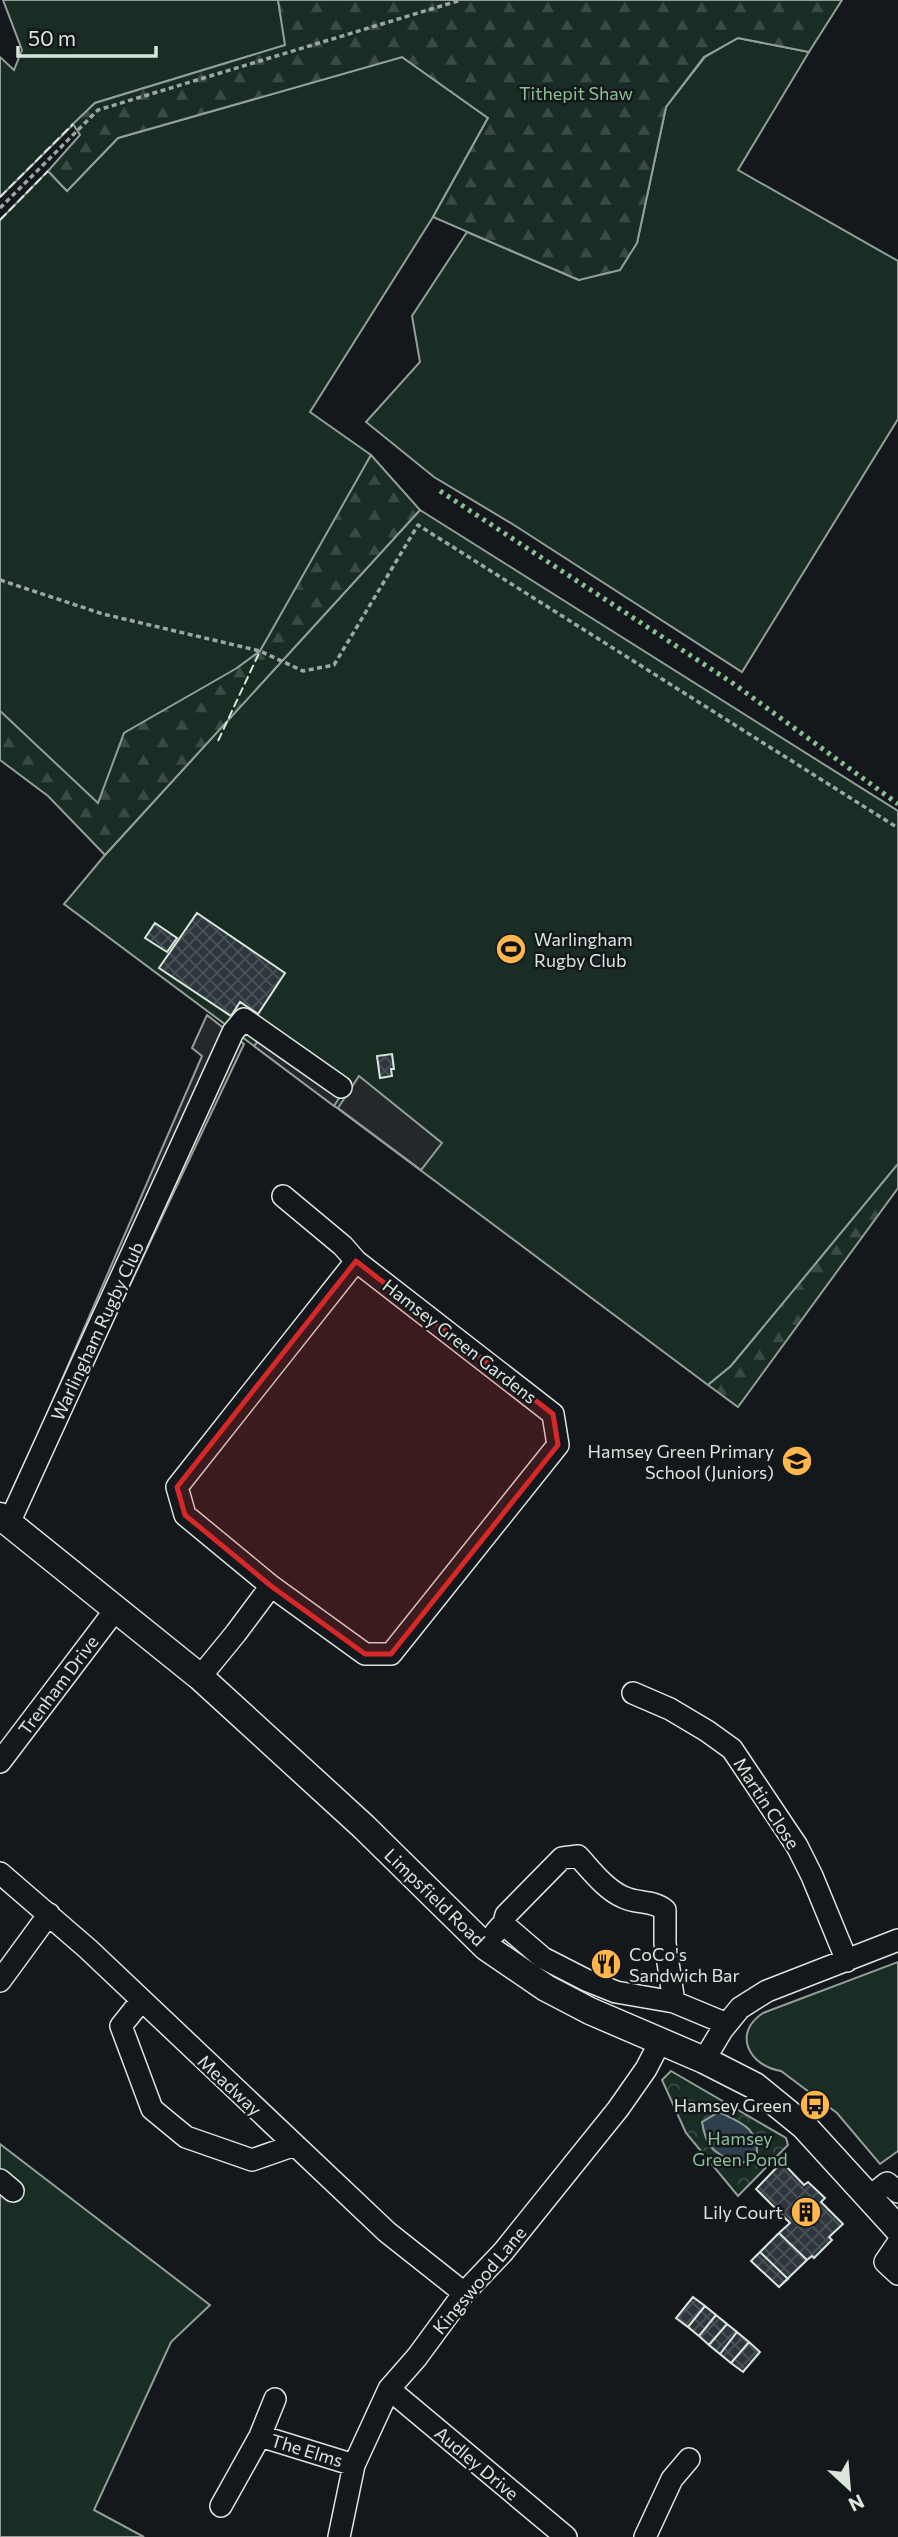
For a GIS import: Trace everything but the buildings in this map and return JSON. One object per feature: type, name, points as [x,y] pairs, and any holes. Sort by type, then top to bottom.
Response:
[{"type":"main road","name":"Limpsfield Road","points":[[5,1519],[200,1677],[364,1827],[485,1946],[546,1988],[590,2011],[704,2060],[755,2086],[804,2126],[898,2230]]},
{"type":"street","name":"Warlingham Rugby Club","points":[[5,1519],[233,1032],[244,1019],[341,1087]]},
{"type":"street","points":[[283,1196],[343,1246],[356,1261]]},
{"type":"street","name":"Hamsey Green Gardens","points":[[356,1261],[553,1414],[558,1444],[391,1654],[365,1654],[271,1586],[185,1515],[177,1487],[356,1261]]},
{"type":"street","points":[[200,1677],[271,1586]]},
{"type":"street","name":"Trenham Drive","points":[[0,1762],[116,1609]]},
{"type":"street","name":"Martin Close","points":[[634,1693],[670,1709],[732,1749],[797,1846],[847,1961]]},
{"type":"street","points":[[485,1946],[503,1926],[506,1915],[562,1858],[578,1856],[622,1897],[659,1905],[665,1910],[665,1943],[674,2002]]},
{"type":"street","name":"Meadway","points":[[0,1873],[48,1914],[387,2232],[464,2294]]},
{"type":"street","points":[[0,1982],[48,1914]]},
{"type":"street","points":[[503,1926],[543,1958],[586,1980],[616,1992],[674,2002],[727,2024]]},
{"type":"street","points":[[704,2060],[740,2008],[767,1991],[898,1940]]},
{"type":"street","points":[[141,2001],[121,2026],[152,2109],[186,2137],[252,2160],[295,2146]]},
{"type":"street","name":"Kingswood Lane","points":[[339,2537],[354,2465],[389,2389],[618,2109],[646,2069],[660,2042]]},
{"type":"street","points":[[868,2198],[887,2183],[898,2192]]},
{"type":"street","points":[[898,2243],[885,2262],[898,2274]]},
{"type":"street","name":"Audley Drive","points":[[389,2389],[566,2537]]},
{"type":"street","name":"The Elms","points":[[221,2506],[260,2435],[275,2399]]},
{"type":"street","name":"The Elms","points":[[260,2435],[354,2465]]},
{"type":"street","points":[[645,2537],[672,2479],[689,2459]]},
{"type":"path","points":[[0,208],[98,110],[461,0]]},
{"type":"path","points":[[0,580],[103,614],[260,651],[303,671],[334,664],[418,525],[898,828]]},
{"type":"highlighted area","points":[[356,1261],[553,1414],[558,1445],[391,1654],[365,1654],[271,1586],[185,1515],[177,1487]]},
{"type":"green space","points":[[3,0],[278,0],[286,45],[95,103],[0,197],[0,57],[14,70],[22,50]]},
{"type":"green space","name":"Tithepit Shaw","points":[[278,0],[842,0],[809,52],[738,38],[704,57],[666,107],[637,243],[620,270],[579,280],[433,217],[488,118],[402,57],[118,138],[67,191],[48,171],[80,135],[73,124],[95,103],[285,45]]},
{"type":"green space","points":[[738,38],[809,52],[738,170],[898,261],[898,419],[742,672],[514,525],[434,477],[366,422],[420,362],[412,316],[467,232],[579,280],[637,243],[666,107],[705,57]]},
{"type":"green space","points":[[402,57],[488,118],[433,217],[310,412],[371,455],[317,562],[260,651],[237,668],[98,804],[0,711],[0,220],[48,171],[67,191],[118,138]]},
{"type":"green space","points":[[371,455],[420,510],[105,855],[48,796],[0,760],[0,711],[98,803],[124,733],[237,668],[260,651]]},
{"type":"green space","name":"Warlingham Rugby Club","points":[[420,510],[898,811],[898,1164],[731,1366],[708,1385],[64,904],[105,855]]},
{"type":"green space","points":[[898,1164],[898,1188],[738,1407],[708,1385],[731,1366]]},
{"type":"green space","points":[[898,1962],[898,2151],[880,2164],[837,2113],[781,2071],[760,2063],[748,2048],[747,2039],[748,2030],[763,2013]]},
{"type":"green space","name":"Hamsey Green Pond","points":[[671,2071],[786,2138],[788,2145],[738,2196],[686,2133],[662,2080]]},
{"type":"green space","points":[[0,2144],[210,2305],[171,2342],[94,2510],[144,2537],[0,2537]]},
{"type":"shaded area","points":[[207,1015],[244,1044],[48,1458],[31,1451],[202,1056],[192,1048]]},
{"type":"shaded area","points":[[263,1035],[343,1092],[334,1106],[254,1046]]},
{"type":"shaded area","points":[[359,1076],[442,1143],[421,1170],[338,1108]]},
{"type":"water","points":[[719,2112],[742,2123],[752,2133],[757,2157],[737,2165],[712,2148],[702,2122]]},
{"type":"hedge","points":[[440,491],[734,684],[898,804]]},
{"type":"fence","points":[[0,197],[73,124]]},
{"type":"fence","points":[[0,220],[48,171]]},
{"type":"fence","points":[[218,741],[260,651]]},
{"type":"place","name":"Warlingham Rugby Club","points":[[511,949]]},
{"type":"place","name":"Hamsey Green Primary School (Juniors)","points":[[797,1461]]},
{"type":"place","name":"CoCo's Sandwich Bar","points":[[606,1964]]},
{"type":"place","name":"Hamsey Green","points":[[815,2105]]},
{"type":"place","name":"Lily Court","points":[[806,2212]]}]
